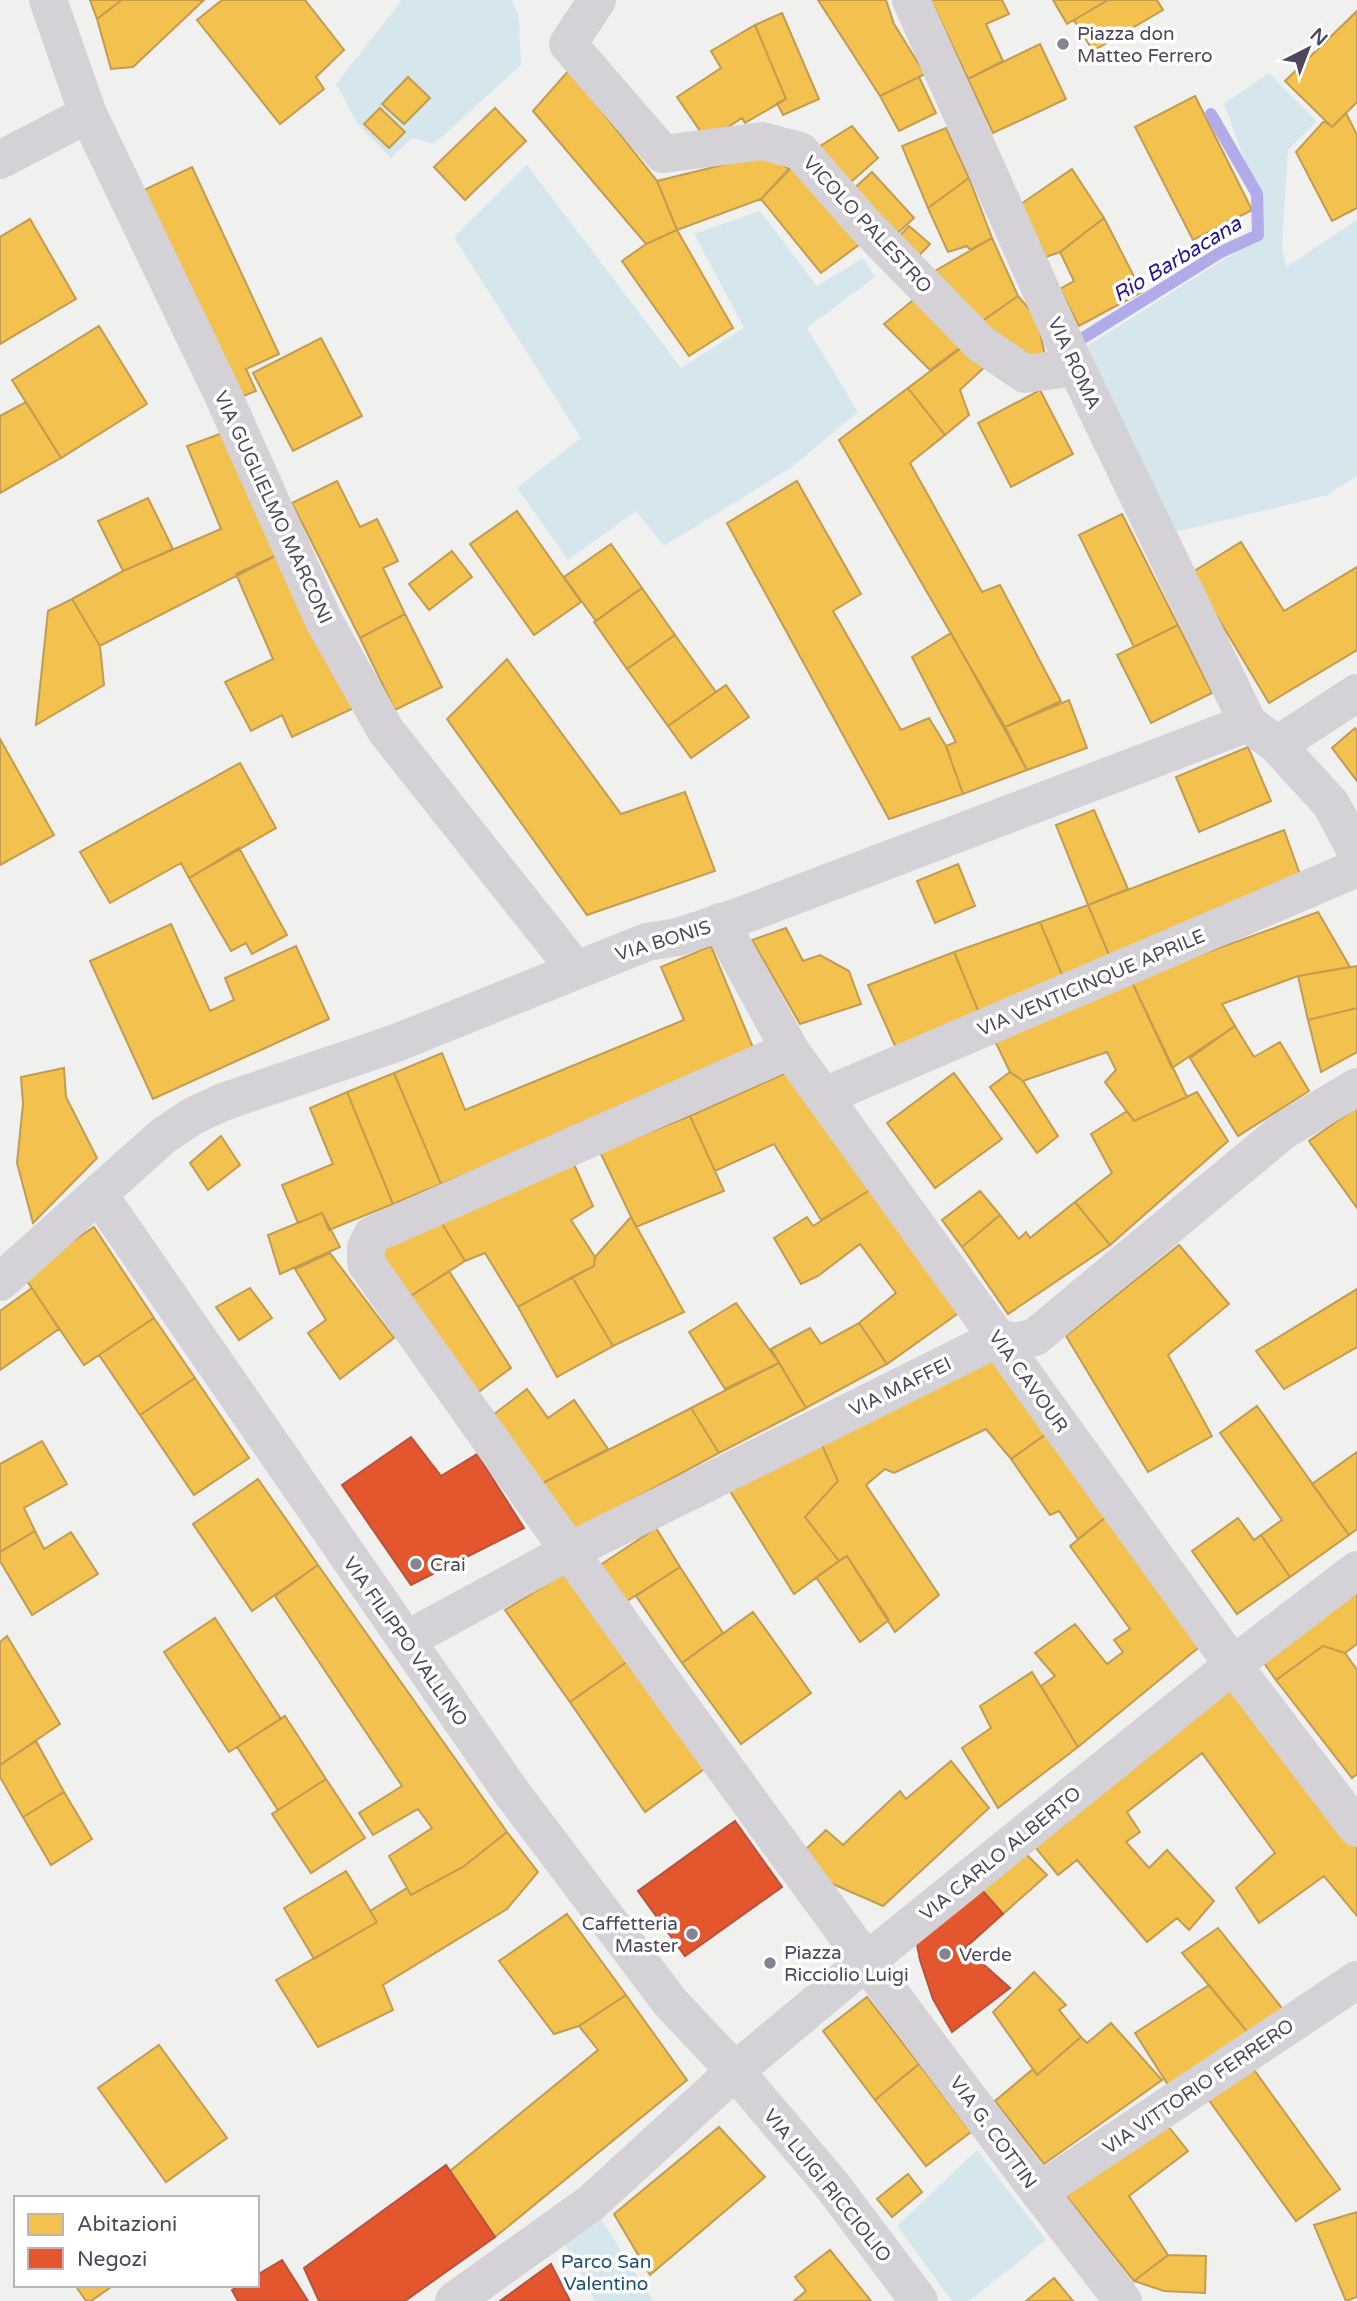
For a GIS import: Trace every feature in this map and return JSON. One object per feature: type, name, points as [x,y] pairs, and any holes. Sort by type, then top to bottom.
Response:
[{"type":"street","name":"VIA GUGLIELMO MARCONI","points":[[48,0],[88,114],[223,395],[324,621],[386,731],[576,970]]},
{"type":"street","name":"VICOLO PALESTRO","points":[[597,0],[568,44],[663,154],[763,141],[800,150],[865,225],[980,343],[1025,374],[1076,367]]},
{"type":"street","name":"VIA ROMA","points":[[911,0],[1076,367],[1262,734]]},
{"type":"street","points":[[0,160],[88,114]]},
{"type":"street","name":"VIA BONIS","points":[[0,1282],[163,1136],[193,1116],[223,1102],[396,1043],[647,942],[678,937],[1262,734],[1357,693]]},
{"type":"street","points":[[1262,734],[1331,804],[1357,853]]},
{"type":"street","name":"VIA VENTICINQUE APRILE","points":[[825,1096],[1357,868]]},
{"type":"street","name":"VIA CAVOUR","points":[[720,922],[790,1050],[1233,1665],[1357,1828]]},
{"type":"street","name":"VIA G. COTTIN","points":[[790,1050],[372,1235],[366,1248],[366,1264],[568,1552],[821,1902],[868,1960],[1039,2192],[1124,2301]]},
{"type":"street","name":"VIA MAFFEI","points":[[406,1640],[568,1552],[998,1338],[1016,1342],[1035,1337],[1283,1131],[1357,1087]]},
{"type":"street","name":"VIA FILIPPO VALLINO","points":[[99,1195],[509,1789],[670,2002],[735,2071]]},
{"type":"street","name":"VIA CARLO ALBERTO","points":[[454,2301],[591,2203],[735,2071],[868,1960],[1233,1665],[1357,1570]]},
{"type":"street","name":"VIA VITTORIO FERRERO","points":[[1039,2192],[1357,1980]]},
{"type":"street","name":"VIA LUIGI RICCIOLIO","points":[[735,2071],[831,2184],[919,2301]]},
{"type":"green space","points":[[402,0],[512,0],[519,19],[521,65],[434,144],[412,138],[391,158],[358,124],[336,84]]},
{"type":"green space","points":[[1269,73],[1317,121],[1288,150],[1282,245],[1286,267],[1357,220],[1357,476],[1327,495],[1172,533],[1081,350],[1259,237],[1257,194],[1224,104]]},
{"type":"green space","points":[[527,165],[681,368],[744,328],[694,234],[760,211],[817,286],[863,258],[875,277],[807,328],[858,412],[792,467],[664,546],[636,511],[568,560],[517,488],[581,438],[454,237]]},
{"type":"green space","points":[[977,2150],[1046,2240],[969,2301],[952,2301],[897,2226]]},
{"type":"green space","name":"Parco San Valentino","points":[[591,2203],[653,2301],[595,2301],[557,2229]]},
{"type":"building: Abitazioni","points":[[90,0],[122,0],[97,19]]},
{"type":"building: Abitazioni","points":[[122,0],[204,0],[133,67],[111,69],[97,19]]},
{"type":"building: Abitazioni","points":[[222,0],[305,0],[344,50],[316,77],[324,89],[280,124],[197,20]]},
{"type":"building: Abitazioni","points":[[818,0],[886,0],[894,24],[925,74],[880,96]]},
{"type":"building: Abitazioni","points":[[931,0],[1002,0],[1009,14],[986,24],[1003,61],[968,79]]},
{"type":"building: Abitazioni","points":[[1053,0],[1108,0],[1067,24]]},
{"type":"building: Abitazioni","points":[[1108,0],[1157,0],[1163,10],[1093,51],[1074,20]]},
{"type":"building: Abitazioni","points":[[1357,11],[1357,102],[1332,127],[1285,81]]},
{"type":"building: Abitazioni","points":[[782,13],[819,99],[783,115],[777,103],[786,99],[755,25]]},
{"type":"building: Abitazioni","points":[[755,25],[786,99],[745,123],[742,118],[707,141],[677,97],[721,68],[711,51]]},
{"type":"building: Abitazioni","points":[[1040,44],[1066,99],[993,133],[968,79]]},
{"type":"building: Abitazioni","points":[[569,70],[657,181],[677,230],[646,244],[533,111]]},
{"type":"building: Abitazioni","points":[[408,77],[430,98],[404,124],[382,104]]},
{"type":"building: Abitazioni","points":[[919,77],[936,113],[899,131],[880,96]]},
{"type":"building: Abitazioni","points":[[1195,96],[1252,210],[1193,240],[1135,127]]},
{"type":"building: Abitazioni","points":[[380,108],[405,132],[389,148],[364,124]]},
{"type":"building: Abitazioni","points":[[495,108],[526,141],[465,200],[434,167]]},
{"type":"building: Abitazioni","points":[[1346,113],[1357,135],[1357,208],[1332,221],[1296,152],[1324,121],[1332,127]]},
{"type":"building: Abitazioni","points":[[852,126],[878,158],[842,190],[809,153]]},
{"type":"building: Abitazioni","points":[[946,128],[969,178],[928,208],[902,146]]},
{"type":"building: Abitazioni","points":[[755,157],[774,159],[789,169],[761,199],[677,230],[657,181]]},
{"type":"building: Abitazioni","points":[[796,163],[864,241],[821,273],[761,199]]},
{"type":"building: Abitazioni","points":[[192,167],[279,354],[246,369],[256,391],[241,397],[144,190]]},
{"type":"building: Abitazioni","points":[[1072,169],[1104,218],[1060,252],[1046,257],[1021,204]]},
{"type":"building: Abitazioni","points":[[872,172],[914,218],[889,241],[847,195]]},
{"type":"building: Abitazioni","points":[[969,178],[992,238],[970,250],[967,246],[948,252],[928,208]]},
{"type":"building: Abitazioni","points":[[1104,218],[1142,292],[1079,326],[1060,289],[1074,281],[1060,252]]},
{"type":"building: Abitazioni","points":[[30,219],[76,299],[0,344],[0,237]]},
{"type":"building: Abitazioni","points":[[909,226],[930,244],[911,264],[891,245]]},
{"type":"building: Abitazioni","points":[[677,230],[733,328],[689,356],[622,261],[646,244]]},
{"type":"building: Abitazioni","points":[[992,238],[1018,296],[974,327],[923,278]]},
{"type":"building: Abitazioni","points":[[918,296],[969,341],[930,370],[884,324]]},
{"type":"building: Abitazioni","points":[[1018,296],[1037,318],[1045,355],[1026,367],[974,327]]},
{"type":"building: Abitazioni","points":[[99,326],[147,404],[61,458],[12,380]]},
{"type":"building: Abitazioni","points":[[321,338],[362,416],[293,451],[253,373]]},
{"type":"building: Abitazioni","points":[[968,343],[990,362],[960,390],[969,415],[945,435],[908,388]]},
{"type":"building: Abitazioni","points":[[908,388],[945,435],[910,463],[982,592],[1000,585],[1061,701],[1005,727],[839,440]]},
{"type":"building: Abitazioni","points":[[1040,390],[1073,454],[1011,487],[978,423]]},
{"type":"building: Abitazioni","points":[[26,402],[61,458],[0,493],[0,416]]},
{"type":"building: Abitazioni","points":[[236,428],[287,550],[100,646],[72,599],[123,571],[221,529],[187,446]]},
{"type":"building: Abitazioni","points":[[337,481],[360,527],[377,519],[398,561],[383,568],[405,614],[360,638],[292,503]]},
{"type":"building: Abitazioni","points":[[797,481],[861,594],[833,611],[901,730],[929,718],[946,746],[963,794],[889,819],[727,523]]},
{"type":"building: Abitazioni","points":[[148,498],[173,549],[123,571],[98,521]]},
{"type":"building: Abitazioni","points":[[517,511],[581,602],[534,635],[470,544]]},
{"type":"building: Abitazioni","points":[[1122,514],[1178,625],[1134,647],[1079,535]]},
{"type":"building: Abitazioni","points":[[1241,542],[1284,611],[1357,567],[1357,650],[1269,703],[1191,573]]},
{"type":"building: Abitazioni","points":[[611,544],[642,588],[596,621],[564,577]]},
{"type":"building: Abitazioni","points":[[287,550],[356,707],[292,737],[282,715],[251,731],[225,682],[273,659],[236,574]]},
{"type":"building: Abitazioni","points":[[452,551],[472,577],[429,610],[409,584]]},
{"type":"building: Abitazioni","points":[[642,588],[675,635],[627,669],[594,622]]},
{"type":"building: Abitazioni","points":[[72,599],[100,646],[104,685],[36,725],[48,611]]},
{"type":"building: Abitazioni","points":[[405,614],[442,687],[395,710],[360,638]]},
{"type":"building: Abitazioni","points":[[1178,625],[1212,693],[1151,723],[1117,655]]},
{"type":"building: Abitazioni","points":[[951,633],[1027,770],[963,794],[946,746],[956,742],[912,657]]},
{"type":"building: Abitazioni","points":[[675,635],[716,692],[668,726],[627,669]]},
{"type":"building: Abitazioni","points":[[507,659],[621,814],[685,792],[715,871],[587,915],[447,719]]},
{"type":"building: Abitazioni","points":[[726,685],[749,717],[691,758],[668,726]]},
{"type":"building: Abitazioni","points":[[1069,700],[1087,748],[1027,770],[1005,727]]},
{"type":"building: Abitazioni","points":[[1355,728],[1357,731],[1357,781],[1332,748]]},
{"type":"building: Abitazioni","points":[[0,739],[54,835],[0,865]]},
{"type":"building: Abitazioni","points":[[1248,747],[1271,801],[1199,832],[1176,777]]},
{"type":"building: Abitazioni","points":[[240,763],[276,828],[189,878],[181,863],[110,903],[80,852]]},
{"type":"building: Abitazioni","points":[[1094,810],[1128,889],[1088,905],[1056,825]]},
{"type":"building: Abitazioni","points":[[1284,830],[1303,883],[1112,962],[1088,905]]},
{"type":"building: Abitazioni","points":[[239,848],[287,935],[252,954],[246,943],[231,951],[189,878]]},
{"type":"building: Abitazioni","points":[[958,864],[975,906],[935,923],[917,881]]},
{"type":"building: Abitazioni","points":[[1088,905],[1112,962],[1065,982],[1040,922]]},
{"type":"building: Abitazioni","points":[[1318,912],[1350,967],[1298,976],[1222,1004],[1235,1026],[1172,1068],[1131,980]]},
{"type":"building: Abitazioni","points":[[1040,922],[1065,982],[980,1015],[954,952]]},
{"type":"building: Abitazioni","points":[[171,924],[210,1011],[234,1000],[225,978],[296,946],[329,1019],[153,1099],[90,961]]},
{"type":"building: Abitazioni","points":[[786,928],[803,961],[820,955],[849,971],[861,1004],[800,1024],[752,940]]},
{"type":"building: Abitazioni","points":[[711,946],[756,1055],[441,1184],[394,1073],[442,1053],[465,1110],[684,1020],[661,967]]},
{"type":"building: Abitazioni","points":[[954,952],[980,1015],[896,1048],[868,985]]},
{"type":"building: Abitazioni","points":[[1357,966],[1357,1008],[1308,1020],[1298,976]]},
{"type":"building: Abitazioni","points":[[1131,980],[1187,1097],[1134,1121],[1105,1082],[1116,1070],[1107,1052],[1023,1081],[1010,1072],[995,1041]]},
{"type":"building: Abitazioni","points":[[1357,1008],[1357,1052],[1321,1072],[1308,1020]]},
{"type":"building: Abitazioni","points":[[1235,1026],[1254,1057],[1280,1042],[1309,1091],[1238,1136],[1190,1058]]},
{"type":"building: Abitazioni","points":[[64,1068],[66,1097],[97,1158],[33,1223],[17,1163],[23,1104],[21,1077]]},
{"type":"building: Abitazioni","points":[[795,1069],[878,1185],[821,1220],[774,1144],[715,1171],[690,1116]]},
{"type":"building: Abitazioni","points":[[1010,1072],[1023,1081],[1058,1136],[1037,1153],[990,1087]]},
{"type":"building: Abitazioni","points":[[394,1073],[441,1184],[393,1204],[347,1092]]},
{"type":"building: Abitazioni","points":[[954,1073],[1002,1139],[935,1188],[887,1123]]},
{"type":"building: Abitazioni","points":[[347,1092],[393,1204],[329,1230],[322,1213],[298,1223],[282,1185],[333,1164],[310,1108]]},
{"type":"building: Abitazioni","points":[[1197,1092],[1228,1141],[1110,1245],[1075,1202],[1112,1173],[1091,1134],[1127,1111],[1134,1121]]},
{"type":"building: Abitazioni","points":[[1357,1107],[1357,1208],[1309,1141]]},
{"type":"building: Abitazioni","points":[[690,1116],[724,1191],[636,1227],[600,1152]]},
{"type":"building: Abitazioni","points":[[221,1136],[240,1165],[208,1190],[190,1163]]},
{"type":"building: Abitazioni","points":[[572,1160],[593,1206],[571,1220],[595,1257],[594,1266],[518,1307],[485,1253],[465,1261],[438,1217]]},
{"type":"building: Abitazioni","points":[[878,1185],[967,1307],[887,1364],[859,1323],[896,1293],[860,1244],[818,1276],[801,1284],[774,1238],[807,1217],[813,1226]]},
{"type":"building: Abitazioni","points":[[980,1191],[1000,1215],[962,1247],[942,1220]]},
{"type":"building: Abitazioni","points":[[1075,1202],[1110,1245],[1008,1314],[962,1247],[1000,1215],[1019,1239],[1026,1232],[1030,1238]]},
{"type":"building: Abitazioni","points":[[322,1213],[340,1247],[280,1274],[268,1235]]},
{"type":"building: Abitazioni","points":[[438,1217],[465,1261],[409,1297],[373,1240]]},
{"type":"building: Abitazioni","points":[[631,1217],[684,1312],[613,1346],[572,1277],[594,1266],[595,1257]]},
{"type":"building: Abitazioni","points":[[94,1227],[154,1318],[84,1365],[23,1275]]},
{"type":"building: Abitazioni","points":[[1179,1245],[1229,1304],[1168,1355],[1212,1436],[1148,1472],[1066,1336]]},
{"type":"building: Abitazioni","points":[[330,1253],[394,1338],[340,1379],[308,1333],[326,1320],[295,1269]]},
{"type":"building: Abitazioni","points":[[449,1271],[511,1368],[477,1393],[409,1297]]},
{"type":"building: Abitazioni","points":[[572,1277],[613,1346],[557,1377],[518,1307]]},
{"type":"building: Abitazioni","points":[[32,1288],[59,1329],[0,1370],[0,1311]]},
{"type":"building: Abitazioni","points":[[250,1288],[272,1318],[239,1340],[216,1307]]},
{"type":"building: Abitazioni","points":[[1357,1289],[1357,1347],[1284,1389],[1256,1351]]},
{"type":"building: Abitazioni","points":[[736,1303],[779,1363],[725,1389],[689,1332]]},
{"type":"building: Abitazioni","points":[[154,1318],[195,1378],[140,1415],[99,1355]]},
{"type":"building: Abitazioni","points":[[859,1323],[887,1364],[806,1408],[771,1349],[810,1328],[821,1344]]},
{"type":"building: Abitazioni","points":[[1003,1351],[1056,1427],[1011,1459],[986,1429],[894,1473],[885,1469],[866,1485],[939,1595],[895,1632],[847,1556],[839,1561],[805,1517],[838,1481],[821,1443]]},
{"type":"building: Abitazioni","points":[[779,1363],[806,1408],[719,1453],[691,1408]]},
{"type":"building: Abitazioni","points":[[195,1378],[249,1458],[194,1495],[140,1415]]},
{"type":"building: Abitazioni","points":[[527,1389],[548,1418],[574,1400],[608,1449],[537,1486],[489,1418]]},
{"type":"building: Abitazioni","points":[[1257,1406],[1349,1535],[1290,1577],[1261,1535],[1282,1520],[1220,1433]]},
{"type":"building: Abitazioni","points":[[691,1408],[719,1453],[569,1534],[537,1486]]},
{"type":"building: Abitazioni","points":[[1056,1427],[1115,1510],[1078,1539],[1059,1511],[1050,1515],[1011,1459]]},
{"type":"building: Abitazioni","points":[[42,1441],[67,1484],[24,1508],[35,1531],[0,1552],[0,1464]]},
{"type":"building: Abitazioni","points":[[821,1443],[838,1481],[805,1517],[839,1561],[794,1594],[728,1488]]},
{"type":"building: Abitazioni","points":[[1357,1452],[1357,1529],[1349,1535],[1312,1484]]},
{"type":"building: Abitazioni","points":[[258,1479],[318,1565],[252,1611],[193,1524]]},
{"type":"building: Abitazioni","points":[[1115,1510],[1204,1643],[1078,1747],[1041,1686],[1055,1676],[1035,1653],[1075,1624],[1107,1664],[1123,1652],[1114,1640],[1130,1629],[1070,1546]]},
{"type":"building: Abitazioni","points":[[1238,1518],[1254,1540],[1261,1535],[1290,1577],[1237,1614],[1192,1551]]},
{"type":"building: Abitazioni","points":[[656,1528],[680,1567],[624,1603],[599,1566]]},
{"type":"building: Abitazioni","points":[[35,1531],[44,1549],[71,1532],[98,1574],[32,1615],[0,1561],[0,1552]]},
{"type":"building: Abitazioni","points":[[847,1556],[889,1620],[860,1642],[816,1577]]},
{"type":"building: Abitazioni","points":[[318,1565],[507,1832],[463,1867],[411,1895],[389,1856],[432,1828],[418,1809],[373,1835],[359,1813],[402,1786],[275,1596]]},
{"type":"building: Abitazioni","points":[[680,1567],[723,1633],[682,1663],[636,1596]]},
{"type":"building: Abitazioni","points":[[569,1571],[631,1659],[570,1702],[505,1610]]},
{"type":"building: Abitazioni","points":[[1357,1578],[1357,1644],[1345,1653],[1323,1646],[1276,1680],[1256,1652]]},
{"type":"building: Abitazioni","points":[[753,1612],[811,1693],[741,1744],[682,1663]]},
{"type":"building: Abitazioni","points":[[215,1618],[281,1719],[229,1752],[164,1652]]},
{"type":"building: Abitazioni","points":[[7,1636],[60,1724],[0,1765],[0,1642]]},
{"type":"building: Abitazioni","points":[[1323,1646],[1345,1653],[1357,1670],[1357,1774],[1352,1778],[1276,1680]]},
{"type":"building: Abitazioni","points":[[631,1659],[707,1767],[645,1812],[570,1702]]},
{"type":"building: Abitazioni","points":[[1032,1672],[1078,1747],[998,1808],[962,1748],[991,1728],[980,1706]]},
{"type":"building: Abitazioni","points":[[1232,1680],[1357,1835],[1357,1916],[1324,1876],[1259,1923],[1236,1888],[1275,1853],[1202,1753],[1127,1812],[1140,1832],[1126,1842],[1149,1868],[1167,1850],[1214,1901],[1189,1930],[1177,1918],[1147,1942],[1077,1860],[1058,1875],[1026,1836]]},
{"type":"building: Abitazioni","points":[[285,1716],[326,1779],[278,1810],[237,1747]]},
{"type":"building: Abitazioni","points":[[36,1741],[64,1792],[23,1817],[0,1777],[0,1765]]},
{"type":"building: Abitazioni","points":[[951,1761],[989,1808],[883,1906],[828,1882],[805,1850],[826,1830],[843,1845],[900,1791],[906,1799]]},
{"type":"building: Abitazioni","points":[[326,1779],[365,1838],[311,1873],[272,1814]]},
{"type":"building: Abitazioni","points":[[64,1792],[92,1839],[51,1865],[23,1817]]},
{"type":"building: Abitazioni","points":[[507,1832],[538,1872],[507,1909],[383,1985],[393,2010],[318,2047],[276,1980],[377,1922],[370,1911],[407,1888],[411,1895],[463,1867]]},
{"type":"building: Abitazioni","points":[[1016,1844],[1047,1875],[1003,1914],[974,1881]]},
{"type":"building: Abitazioni","points":[[346,1871],[377,1922],[314,1959],[284,1908]]},
{"type":"building: Abitazioni","points":[[567,1914],[626,1995],[579,2026],[554,2034],[499,1961]]},
{"type":"building: Abitazioni","points":[[1218,1928],[1285,2012],[1250,2035],[1182,1953]]},
{"type":"building: Abitazioni","points":[[1034,1972],[1066,2005],[1059,2010],[1081,2037],[1037,2075],[993,2012]]},
{"type":"building: Abitazioni","points":[[1209,1985],[1250,2035],[1170,2088],[1135,2033]]},
{"type":"building: Abitazioni","points":[[626,1995],[687,2080],[495,2237],[450,2171],[598,2050],[579,2026]]},
{"type":"building: Abitazioni","points":[[867,1997],[919,2064],[875,2100],[823,2031]]},
{"type":"building: Abitazioni","points":[[1111,2023],[1162,2080],[1044,2164],[995,2101],[1033,2069],[1037,2075],[1081,2037],[1087,2043]]},
{"type":"building: Abitazioni","points":[[159,2045],[227,2138],[166,2182],[98,2088]]},
{"type":"building: Abitazioni","points":[[1247,2060],[1340,2189],[1296,2221],[1203,2092]]},
{"type":"building: Abitazioni","points":[[919,2064],[971,2132],[926,2166],[875,2100]]},
{"type":"building: Abitazioni","points":[[1160,2116],[1188,2151],[1129,2196],[1168,2255],[1134,2281],[1057,2184]]},
{"type":"building: Abitazioni","points":[[719,2127],[765,2177],[650,2275],[614,2214]]},
{"type":"building: Abitazioni","points":[[908,2174],[922,2192],[892,2217],[877,2199]]},
{"type":"building: Abitazioni","points":[[1357,2212],[1357,2297],[1346,2301],[1314,2225]]},
{"type":"building: Abitazioni","points":[[830,2250],[871,2301],[794,2301],[806,2291],[795,2277]]},
{"type":"building: Abitazioni","points":[[1168,2255],[1206,2256],[1205,2293],[1164,2291],[1134,2281]]},
{"type":"building: Abitazioni","points":[[1054,2278],[1073,2301],[1026,2301]]},
{"type":"building: Abitazioni","points":[[76,2287],[111,2287],[91,2301],[86,2301]]},
{"type":"building: Negozi","points":[[411,1437],[441,1476],[477,1454],[524,1528],[411,1585],[342,1485]]},
{"type":"building: Negozi","points":[[735,1821],[782,1887],[685,1956],[638,1891]]},
{"type":"building: Negozi","name":"Verde","points":[[974,1881],[1003,1914],[965,1948],[1010,1988],[952,2032],[933,1999],[920,1960],[914,1929]]},
{"type":"building: Negozi","points":[[446,2165],[495,2237],[405,2301],[319,2301],[304,2268]]},
{"type":"building: Negozi","points":[[282,2260],[308,2301],[238,2301],[232,2290],[237,2287],[259,2287],[259,2274]]},
{"type":"building: Negozi","points":[[551,2264],[570,2301],[500,2301]]},
{"type":"waterway","name":"Rio Barbacana","points":[[1075,343],[1221,252],[1258,235],[1257,194],[1211,114]]},
{"type":"place","name":"Piazza don Matteo Ferrero","points":[[1063,44]]},
{"type":"place","name":"Crai","points":[[416,1564]]},
{"type":"place","name":"Caffetteria Master","points":[[692,1934]]},
{"type":"place","name":"Verde","points":[[945,1954]]},
{"type":"place","name":"Piazza Ricciolio Luigi","points":[[770,1963]]}]
